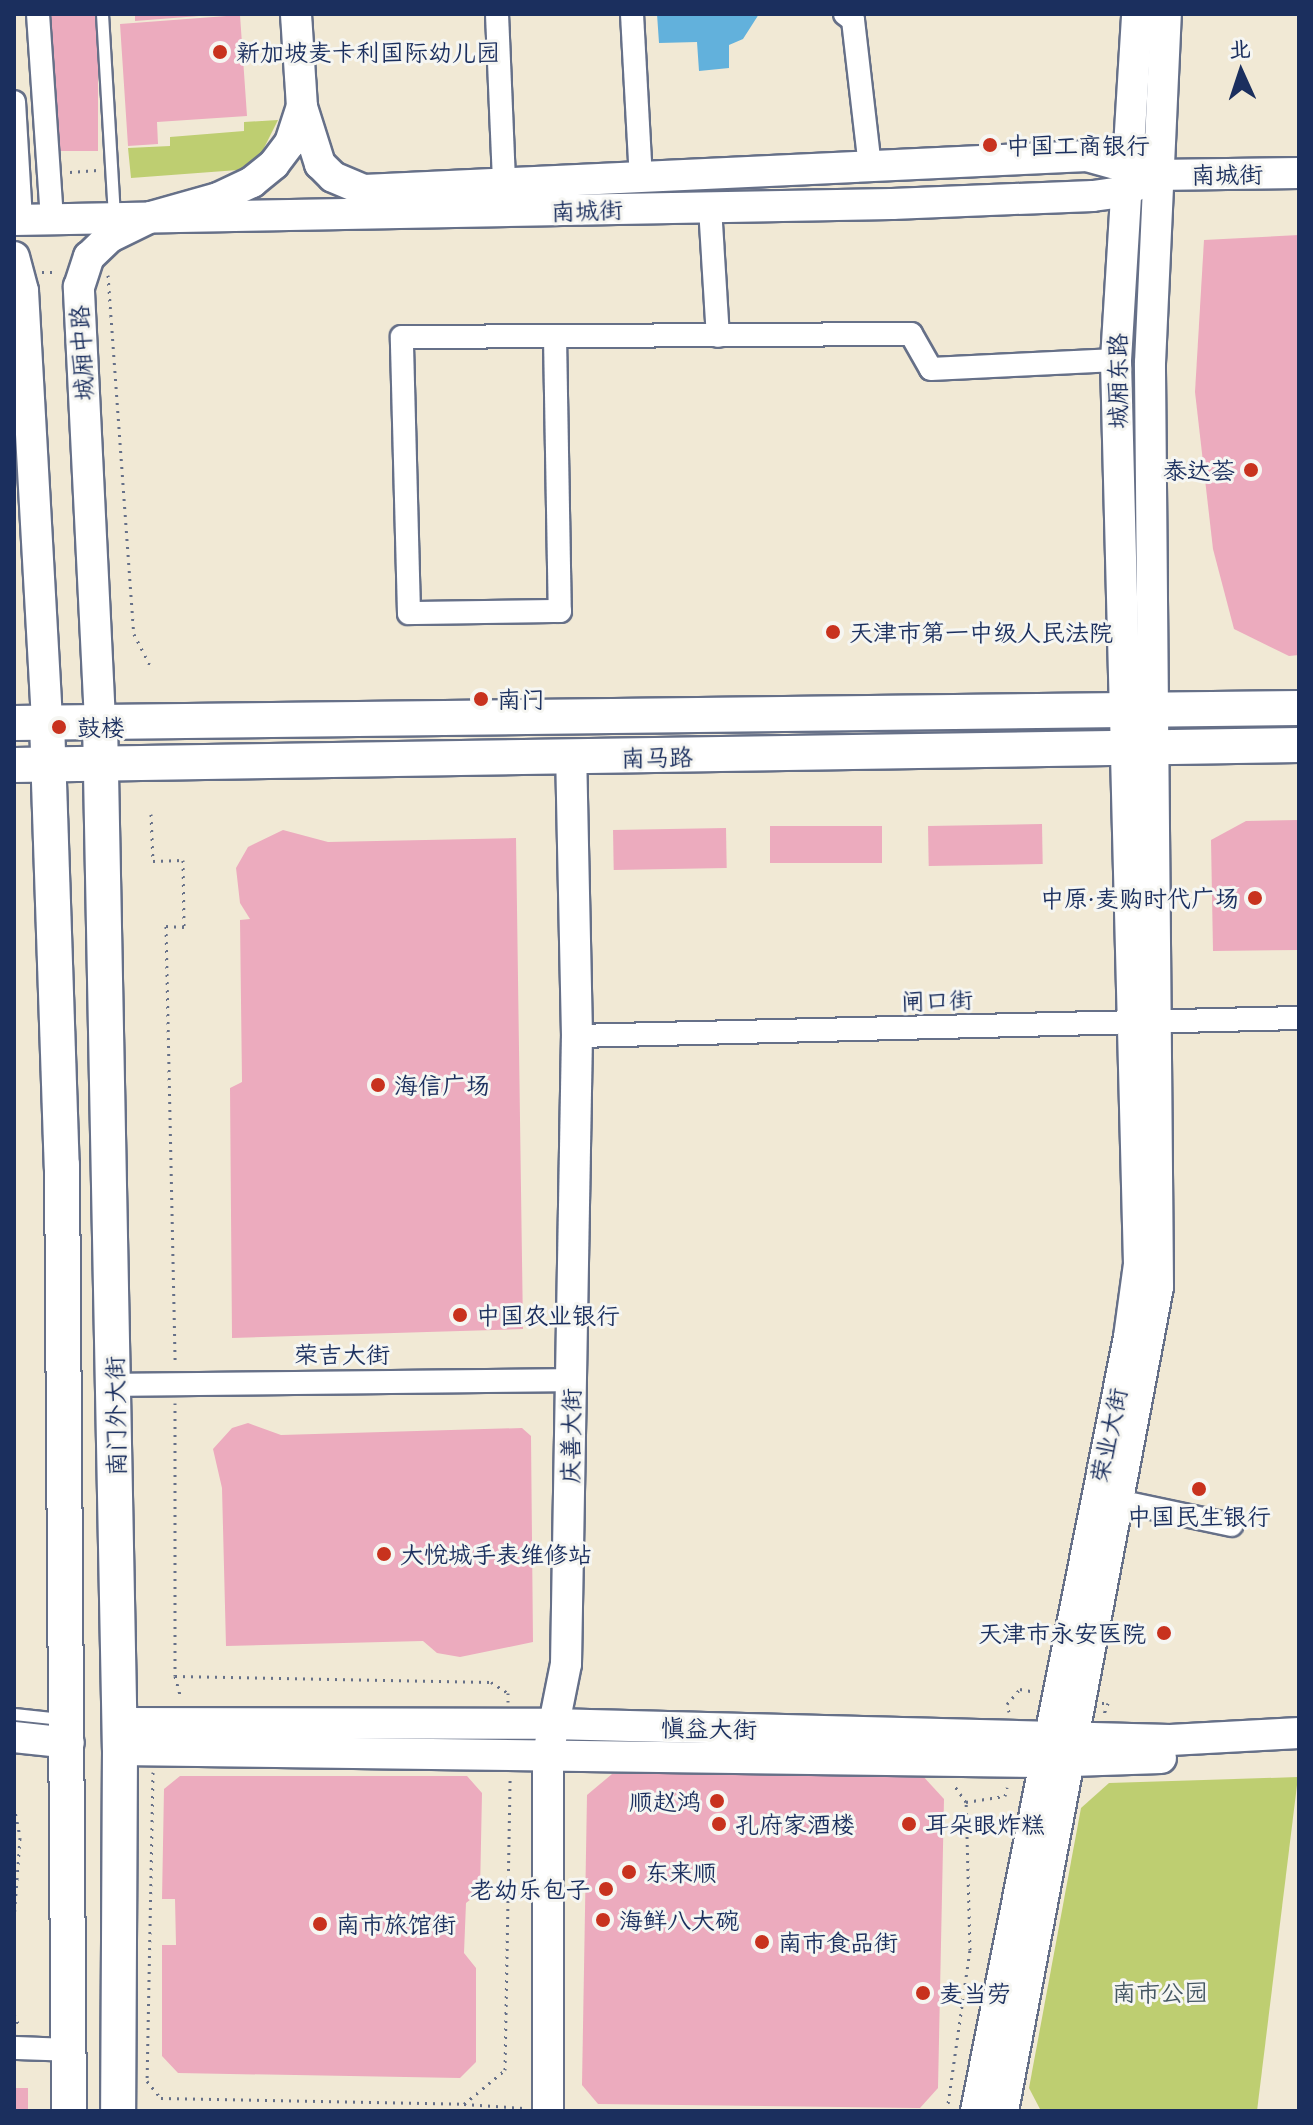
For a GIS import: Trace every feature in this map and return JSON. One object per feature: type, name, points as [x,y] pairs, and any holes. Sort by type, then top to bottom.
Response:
[{"type":"main road","name":"南马路","points":[[31,723],[1299,708]]},
{"type":"main road","name":"南门外大街","points":[[100,721],[119,1749],[118,2111]]},
{"type":"main road","name":"南门外大街","points":[[31,723],[50,764],[62,1165],[69,1731],[69,2111]]},
{"type":"main road","name":"南马路","points":[[14,765],[1299,745]]},
{"type":"street","points":[[38,14],[52,219]]},
{"type":"street","points":[[151,217],[252,182],[290,143],[302,107],[296,14]]},
{"type":"street","points":[[497,14],[504,184]]},
{"type":"street","points":[[632,14],[641,179]]},
{"type":"street","points":[[845,14],[853,20],[870,166]]},
{"type":"street","name":"城厢东路","points":[[1137,14],[1124,178],[1116,360],[1138,749]]},
{"type":"street","name":"城厢东路","points":[[1137,711],[1155,175],[1166,14]]},
{"type":"street","points":[[14,102],[18,220]]},
{"type":"street","name":"南城街","points":[[302,107],[320,164],[347,185],[364,190],[1087,156],[1124,178]]},
{"type":"street","name":"南城街","points":[[18,220],[52,219],[112,227],[151,217],[892,204],[1155,175],[1299,173]]},
{"type":"street","points":[[710,207],[718,336]]},
{"type":"street","name":"城厢中路","points":[[100,721],[78,304],[89,257],[112,227]]},
{"type":"street","points":[[14,257],[23,291],[31,723]]},
{"type":"street","points":[[555,337],[560,611],[409,613],[402,337],[911,334],[931,369],[1116,360]]},
{"type":"street","name":"荣业大街","points":[[976,2111],[1056,1749],[1118,1501],[1158,1287],[1144,1021],[1138,749]]},
{"type":"street","name":"庆善大街","points":[[548,2111],[548,1754],[551,1724],[566,1664],[577,1036],[571,758]]},
{"type":"street","name":"闸口街","points":[[577,1036],[1299,1018]]},
{"type":"street","name":"荣业大街","points":[[1003,2111],[1056,1749],[1129,1337],[1139,1264],[1144,1021]]},
{"type":"street","name":"荣吉大街","points":[[114,1385],[175,1381],[571,1380]]},
{"type":"street","points":[[1118,1501],[1232,1525]]},
{"type":"street","name":"慎益大街","points":[[119,1749],[182,1739],[510,1739],[551,1724],[1056,1749],[1299,1748]]},
{"type":"street","points":[[14,1737],[69,1731]]},
{"type":"street","name":"慎益大街","points":[[510,1739],[548,1754],[935,1760],[1170,1740],[1299,1733]]},
{"type":"street","points":[[14,2048],[71,2050]]},
{"type":"lane","points":[[102,14],[112,227]]},
{"type":"lane","points":[[14,1714],[69,1731]]},
{"type":"path","points":[[112,227],[134,634],[150,666]]},
{"type":"path","points":[[151,814],[153,861],[183,860],[184,927],[166,926],[175,1381],[175,1676],[182,1739],[153,1772],[147,2081],[161,2098],[464,2104],[505,2070],[508,1693],[491,1682],[175,1676]]},
{"type":"path","points":[[119,1749],[153,1772]]},
{"type":"path","points":[[935,1760],[966,1802],[970,1950],[947,2111]]},
{"type":"path","points":[[14,1806],[20,1838],[14,1919]]},
{"type":"green space","points":[[278,120],[260,156],[238,170],[131,178],[128,148],[170,146],[170,137],[244,131],[244,122]]},
{"type":"green space","name":"南市公园","points":[[1298,1777],[1257,2111],[1041,2111],[1029,2088],[1081,1808],[1109,1783]]},
{"type":"water","points":[[657,14],[759,14],[743,39],[729,45],[729,68],[699,71],[697,42],[659,43]]},
{"type":"building","points":[[49,14],[98,14],[98,151],[49,151]]},
{"type":"building","points":[[135,14],[199,14],[199,16],[135,21]]},
{"type":"building","points":[[240,15],[247,116],[157,122],[158,144],[128,146],[120,24]]},
{"type":"building","name":"泰达荟","points":[[1299,235],[1299,655],[1289,656],[1234,629],[1213,549],[1195,392],[1204,240]]},
{"type":"building","name":"中原·麦购时代广场","points":[[1299,820],[1299,950],[1213,951],[1211,840],[1246,821]]},
{"type":"building","points":[[1042,824],[1043,864],[929,866],[928,826]]},
{"type":"building","points":[[770,826],[882,826],[882,863],[770,863]]},
{"type":"building","points":[[726,828],[727,868],[614,870],[613,830]]},
{"type":"building","name":"海信广场","points":[[283,830],[328,842],[516,838],[523,1329],[232,1338],[230,1088],[242,1082],[240,920],[250,919],[240,903],[236,868],[248,847]]},
{"type":"building","points":[[248,1423],[281,1435],[522,1428],[531,1436],[533,1642],[460,1657],[437,1653],[423,1641],[226,1646],[222,1488],[213,1449],[232,1428]]},
{"type":"building","name":"南市食品街","points":[[612,1774],[921,1774],[944,1799],[938,2088],[920,2108],[598,2104],[582,2085],[587,1795]]},
{"type":"building","name":"南市旅馆街","points":[[180,1776],[467,1776],[482,1793],[480,1892],[466,1903],[464,1953],[476,1968],[476,2062],[460,2078],[178,2073],[162,2056],[162,1945],[176,1945],[175,1899],[162,1899],[164,1789]]},
{"type":"building","points":[[14,2088],[28,2088],[28,2111],[14,2111]]},
{"type":"place","name":"新加坡麦卡利国际幼儿园","points":[[220,52]]},
{"type":"place","name":"中国工商银行","points":[[990,145]]},
{"type":"place","name":"泰达荟","points":[[1251,470]]},
{"type":"place","name":"天津市第一中级人民法院","points":[[833,632]]},
{"type":"place","name":"南门","points":[[481,699]]},
{"type":"place","name":"鼓楼","points":[[59,727]]},
{"type":"place","name":"中原·麦购时代广场","points":[[1255,898]]},
{"type":"place","name":"海信广场","points":[[378,1085]]},
{"type":"place","name":"中国农业银行","points":[[460,1315]]},
{"type":"place","name":"中国民生银行","points":[[1199,1489]]},
{"type":"place","name":"大悦城手表维修站","points":[[384,1554]]},
{"type":"place","name":"天津市永安医院","points":[[1164,1633]]},
{"type":"place","name":"顺赵鸿","points":[[717,1801]]},
{"type":"place","name":"孔府家酒楼","points":[[719,1824]]},
{"type":"place","name":"耳朵眼炸糕","points":[[909,1824]]},
{"type":"place","name":"东来顺","points":[[629,1872]]},
{"type":"place","name":"老幼乐包子","points":[[606,1889]]},
{"type":"place","name":"海鲜八大碗","points":[[603,1920]]},
{"type":"place","name":"南市旅馆街","points":[[320,1924]]},
{"type":"place","name":"南市食品街","points":[[762,1942]]},
{"type":"place","name":"麦当劳","points":[[923,1993]]}]
